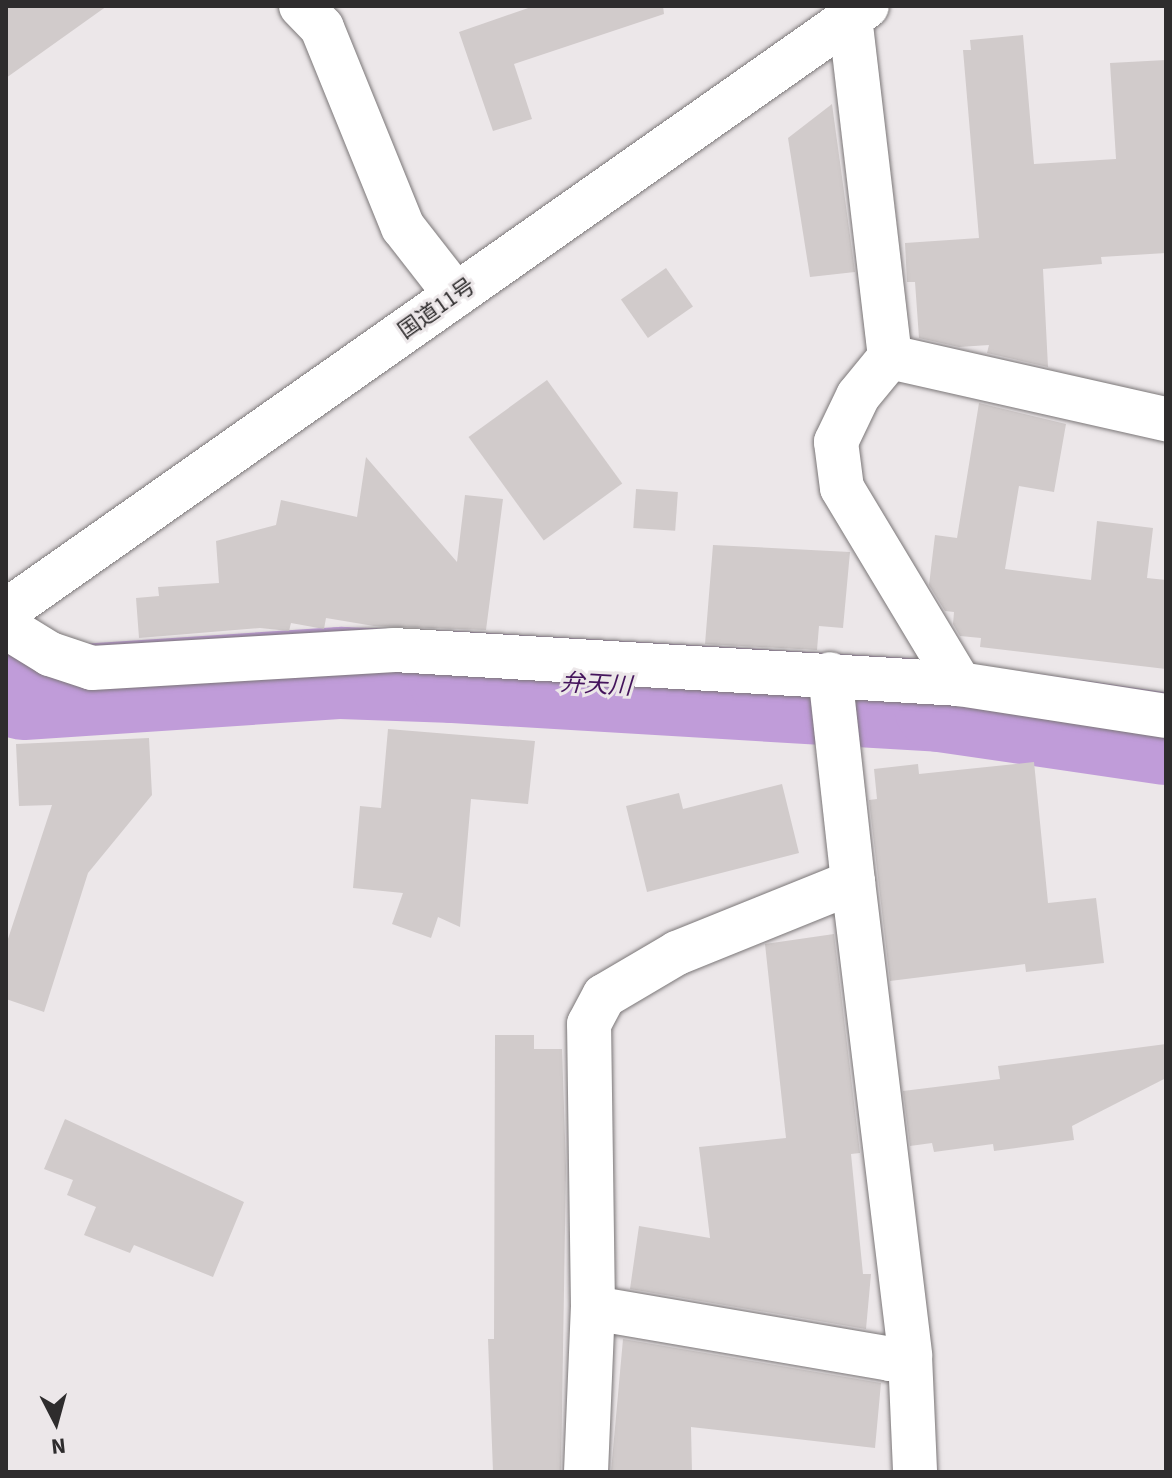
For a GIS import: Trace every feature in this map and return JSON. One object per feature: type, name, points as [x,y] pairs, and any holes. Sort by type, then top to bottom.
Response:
[{"type":"main road","points":[[301,6],[322,28],[403,227],[456,295]]},
{"type":"main road","points":[[858,12],[890,357],[858,396],[836,442],[842,488],[960,684]]},
{"type":"main road","name":"国道11号","points":[[6,611],[858,12]]},
{"type":"main road","points":[[890,357],[1166,419]]},
{"type":"main road","points":[[6,627],[50,654],[92,668],[394,650],[960,684],[1166,716]]},
{"type":"main road","points":[[830,674],[910,1356],[915,1472]]},
{"type":"main road","points":[[586,1472],[593,1308],[589,1024],[604,996],[677,953],[853,882]]},
{"type":"main road","points":[[593,1308],[890,1359],[910,1356]]},
{"type":"building","points":[[6,6],[107,6],[6,78]]},
{"type":"building","points":[[534,6],[663,6],[664,14],[514,64],[532,119],[493,131],[459,32]]},
{"type":"building","points":[[1023,35],[1034,164],[1116,159],[1110,63],[1166,60],[1166,253],[1101,257],[1102,264],[1043,269],[1048,367],[987,353],[989,345],[959,347],[919,338],[915,282],[907,282],[905,243],[979,238],[963,50],[971,50],[970,40]]},
{"type":"building","points":[[832,104],[855,272],[810,277],[788,138]]},
{"type":"building","points":[[666,268],[693,307],[648,338],[621,300]]},
{"type":"building","points":[[547,380],[622,484],[544,541],[469,437]]},
{"type":"building","points":[[979,403],[1066,424],[1054,492],[1019,486],[1005,569],[1091,580],[1097,521],[1153,528],[1147,578],[1166,580],[1166,669],[980,647],[981,638],[960,636],[953,624],[954,612],[945,611],[929,585],[935,535],[957,538]]},
{"type":"building","points":[[366,457],[457,562],[465,495],[503,499],[486,630],[374,626],[326,618],[324,629],[291,623],[289,631],[260,628],[139,638],[136,598],[159,596],[158,587],[219,583],[216,541],[276,525],[281,500],[357,517]]},
{"type":"building","points":[[636,489],[678,492],[675,531],[633,528]]},
{"type":"building","points":[[713,545],[850,552],[843,628],[819,626],[817,650],[705,644]]},
{"type":"building","points":[[388,729],[535,741],[528,804],[471,799],[460,927],[438,917],[431,938],[392,924],[403,893],[353,888],[360,806],[381,808]]},
{"type":"building","points":[[149,738],[152,795],[88,873],[44,1012],[6,999],[6,945],[52,805],[19,806],[16,744]]},
{"type":"building","points":[[1034,762],[1048,903],[1096,898],[1104,963],[1026,972],[1025,964],[890,981],[869,800],[877,799],[874,769],[918,764],[919,774]]},
{"type":"building","points":[[782,784],[799,853],[647,892],[626,806],[679,793],[683,809]]},
{"type":"building","points":[[834,934],[860,1153],[851,1154],[863,1274],[871,1274],[866,1329],[630,1289],[639,1226],[710,1238],[699,1147],[786,1138],[765,944]]},
{"type":"building","points":[[495,1035],[534,1035],[534,1049],[562,1049],[566,1168],[561,1472],[493,1472],[488,1339],[494,1339]]},
{"type":"building","points":[[1166,1044],[1166,1078],[1072,1126],[1074,1140],[994,1151],[993,1144],[934,1152],[932,1143],[910,1146],[903,1091],[1000,1079],[998,1066]]},
{"type":"building","points":[[65,1119],[244,1202],[213,1277],[134,1245],[130,1253],[84,1235],[96,1207],[67,1195],[73,1180],[44,1169]]},
{"type":"building","points":[[623,1339],[881,1383],[875,1448],[691,1427],[692,1472],[611,1472]]},
{"type":"waterway","name":"弁天川","points":[[23,694],[341,673],[454,677],[940,706],[1166,739]]}]
